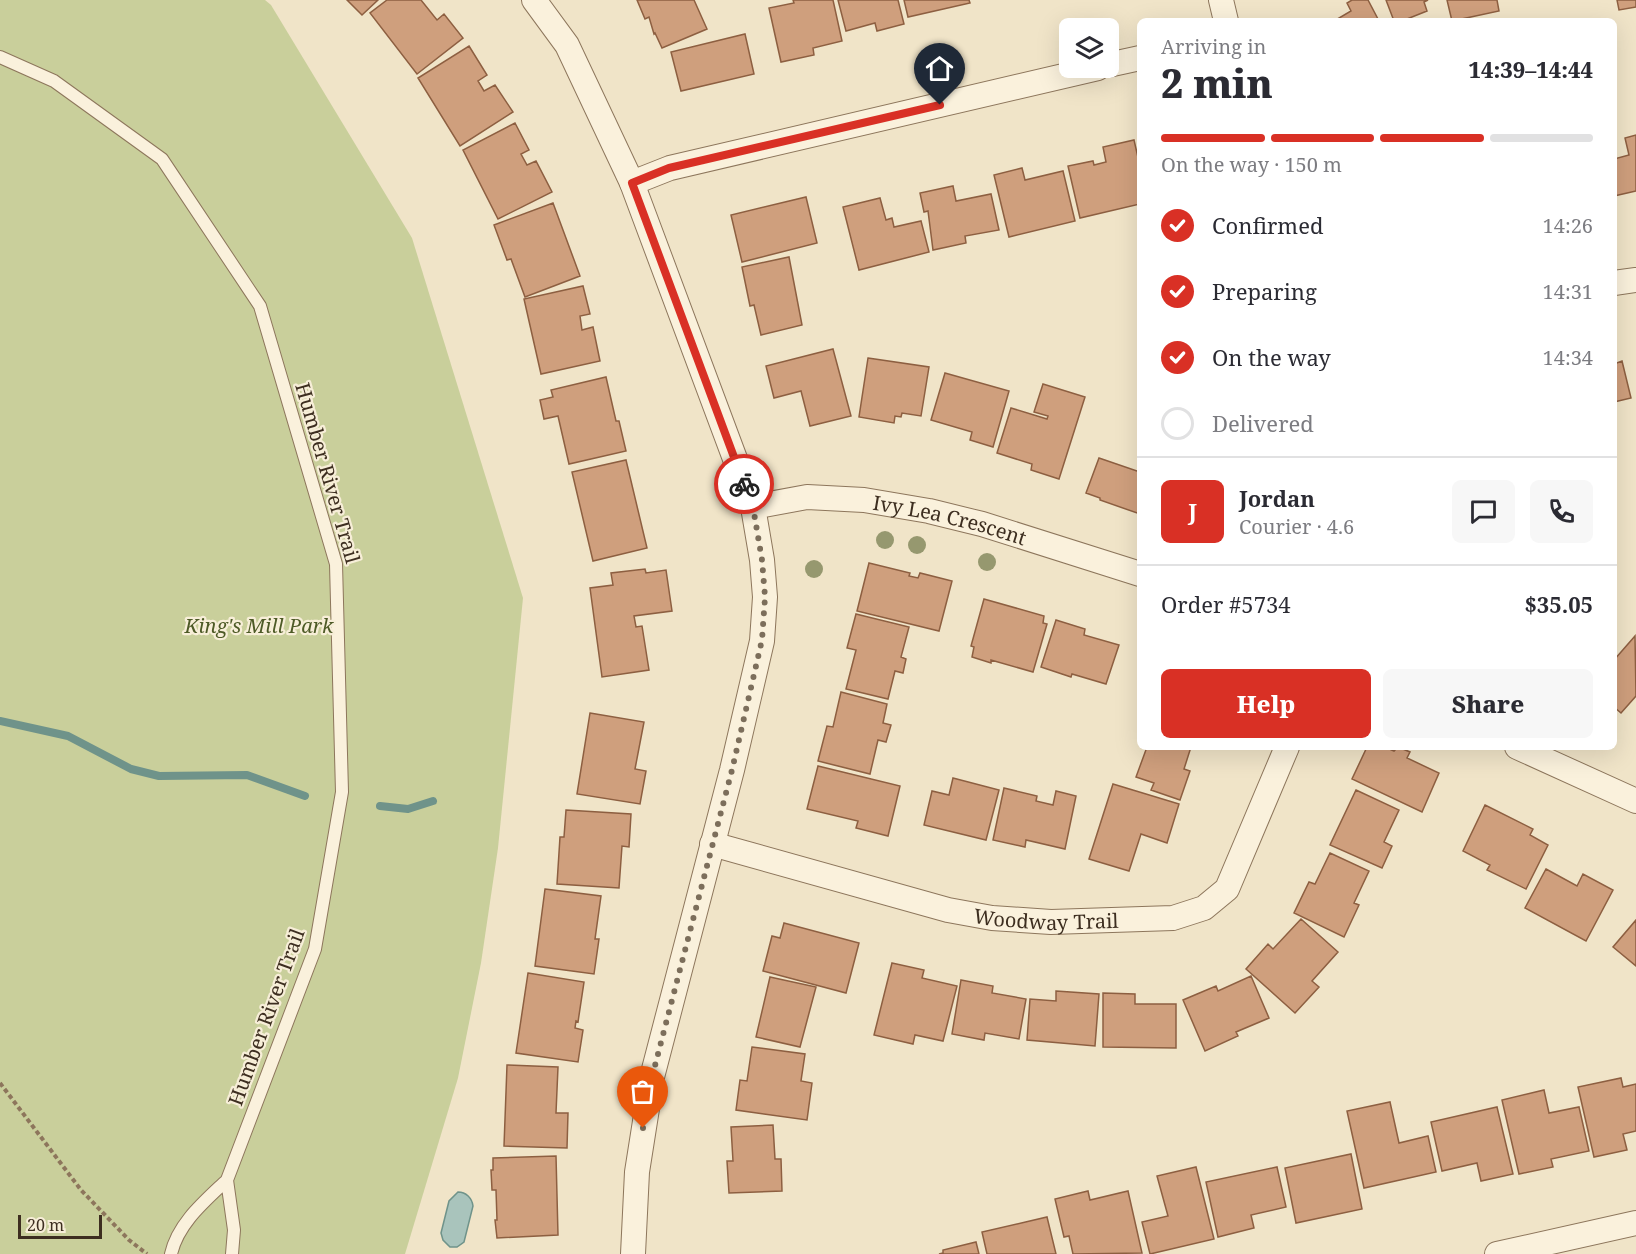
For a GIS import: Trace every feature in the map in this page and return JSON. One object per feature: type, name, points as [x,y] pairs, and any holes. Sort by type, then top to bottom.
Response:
[{"type":"street","points":[[534,0],[567,45],[632,183],[753,507],[763,570],[765,597],[762,640],[732,770],[652,1077],[637,1172],[633,1254]]},
{"type":"street","points":[[1221,0],[1225,18]]},
{"type":"street","points":[[1119,62],[1137,58]]},
{"type":"street","points":[[632,183],[669,168],[1059,77]]},
{"type":"street","points":[[1617,283],[1636,280]]},
{"type":"street","name":"Ivy Lea Crescent","points":[[753,507],[807,497],[864,500],[929,511],[982,524],[1137,573]]},
{"type":"street","name":"Woodway Trail","points":[[712,844],[948,910],[992,918],[1029,922],[1061,922],[1173,918],[1204,908],[1227,889],[1286,750]]},
{"type":"street","points":[[1524,750],[1636,801]]},
{"type":"street","points":[[1497,1254],[1636,1223]]},
{"type":"lane","name":"Humber River Trail","points":[[0,57],[54,81],[162,159],[260,306],[336,564],[342,792],[315,950],[227,1180],[234,1230],[232,1254]]},
{"type":"lane","points":[[171,1254],[190,1216],[227,1180]]},
{"type":"path","points":[[0,1083],[81,1190],[129,1240],[147,1254]]},
{"type":"green space","name":"King's Mill Park","points":[[0,0],[265,0],[271,5],[412,238],[523,598],[498,848],[481,963],[458,1078],[405,1254],[0,1254]]},
{"type":"water","points":[[458,1192],[468,1196],[473,1206],[464,1242],[457,1247],[450,1247],[443,1240],[441,1233],[449,1201]]},
{"type":"building","points":[[347,0],[378,0],[362,15]]},
{"type":"building","points":[[387,0],[421,0],[437,20],[444,14],[463,38],[417,74],[370,13]]},
{"type":"building","points":[[637,0],[694,0],[707,29],[662,48],[654,34],[649,17],[645,19]]},
{"type":"building","points":[[793,0],[833,0],[842,41],[813,48],[814,55],[781,62],[769,8],[794,3]]},
{"type":"building","points":[[838,0],[898,0],[904,24],[877,31],[875,23],[846,31]]},
{"type":"building","points":[[904,0],[969,0],[970,3],[908,17]]},
{"type":"building","points":[[1352,0],[1368,0],[1377,18],[1339,18],[1351,11],[1347,3]]},
{"type":"building","points":[[1386,0],[1428,0],[1424,2],[1427,11],[1410,18],[1393,18]]},
{"type":"building","points":[[1447,0],[1497,0],[1499,11],[1466,18],[1451,18]]},
{"type":"building","points":[[1617,0],[1636,0],[1636,7],[1619,10]]},
{"type":"building","points":[[745,34],[754,74],[681,91],[671,52]]},
{"type":"building","points":[[469,46],[487,75],[478,81],[484,91],[495,85],[513,112],[460,146],[418,78]]},
{"type":"building","points":[[515,123],[529,150],[521,154],[527,165],[536,161],[552,192],[498,219],[463,150]]},
{"type":"building","points":[[1636,135],[1636,191],[1617,195],[1617,158],[1629,155],[1625,138]]},
{"type":"building","points":[[1134,140],[1137,153],[1137,205],[1080,218],[1068,166],[1093,161],[1094,165],[1106,162],[1103,147]]},
{"type":"building","points":[[1022,168],[1025,180],[1063,171],[1075,221],[1009,237],[994,175]]},
{"type":"building","points":[[953,186],[956,201],[991,194],[999,230],[965,236],[966,243],[933,250],[928,211],[924,212],[920,193]]},
{"type":"building","points":[[806,197],[817,243],[742,262],[731,215]]},
{"type":"building","points":[[880,198],[886,220],[892,218],[894,227],[921,221],[929,252],[859,270],[843,207]]},
{"type":"building","points":[[553,203],[580,276],[525,297],[511,259],[507,260],[494,225]]},
{"type":"building","points":[[789,257],[802,325],[761,335],[754,305],[750,306],[742,267]]},
{"type":"building","points":[[583,286],[590,314],[580,316],[582,330],[593,327],[600,361],[541,374],[524,299]]},
{"type":"building","points":[[833,349],[851,416],[810,426],[801,391],[774,398],[766,366]]},
{"type":"building","points":[[868,358],[929,367],[921,416],[902,413],[901,417],[895,416],[894,423],[859,417]]},
{"type":"building","points":[[1622,361],[1631,398],[1617,401],[1617,363]]},
{"type":"building","points":[[945,373],[1009,391],[993,447],[970,440],[972,432],[931,420]]},
{"type":"building","points":[[606,377],[616,421],[619,421],[626,451],[569,464],[558,416],[544,419],[540,400],[553,397],[551,390]]},
{"type":"building","points":[[1043,384],[1085,397],[1059,479],[1031,470],[1032,464],[997,453],[1011,408],[1047,419],[1048,416],[1034,412]]},
{"type":"building","points":[[1099,458],[1137,471],[1137,513],[1086,493]]},
{"type":"building","points":[[626,460],[647,548],[593,561],[572,472]]},
{"type":"building","points":[[869,563],[910,573],[909,576],[918,578],[920,573],[952,581],[939,631],[857,611]]},
{"type":"building","points":[[645,569],[646,573],[666,570],[672,611],[634,616],[636,627],[642,626],[649,670],[602,677],[590,588],[613,585],[611,573]]},
{"type":"building","points":[[984,599],[1044,616],[1043,623],[1047,624],[1033,672],[972,657],[974,647],[971,646]]},
{"type":"building","points":[[856,614],[909,627],[901,657],[906,659],[903,673],[895,671],[888,699],[846,689],[856,650],[847,648]]},
{"type":"building","points":[[1056,620],[1085,629],[1084,635],[1119,645],[1106,684],[1072,674],[1071,677],[1041,667]]},
{"type":"building","points":[[1635,636],[1636,696],[1621,713],[1617,710],[1617,657]]},
{"type":"building","points":[[841,692],[887,704],[883,723],[891,725],[886,742],[878,740],[870,774],[818,761],[827,726],[833,727]]},
{"type":"building","points":[[590,713],[644,722],[635,769],[646,771],[640,804],[577,794]]},
{"type":"building","points":[[1146,750],[1190,750],[1184,769],[1190,771],[1180,800],[1151,790],[1154,783],[1136,777]]},
{"type":"building","points":[[1366,750],[1405,750],[1410,752],[1407,758],[1439,773],[1422,812],[1352,779]]},
{"type":"building","points":[[818,766],[900,786],[888,836],[856,828],[858,821],[807,809]]},
{"type":"building","points":[[953,778],[999,790],[986,840],[924,825],[932,791],[949,795]]},
{"type":"building","points":[[1113,784],[1179,804],[1167,843],[1141,834],[1129,871],[1089,859]]},
{"type":"building","points":[[1004,788],[1037,796],[1036,801],[1053,805],[1056,791],[1076,796],[1065,849],[1026,840],[1025,847],[993,840]]},
{"type":"building","points":[[1356,790],[1399,810],[1384,842],[1392,846],[1382,868],[1330,845]]},
{"type":"building","points":[[1485,805],[1533,829],[1530,835],[1548,845],[1526,889],[1487,870],[1490,865],[1463,851]]},
{"type":"building","points":[[566,810],[631,814],[629,847],[622,846],[619,888],[557,884],[560,837],[564,837]]},
{"type":"building","points":[[1330,853],[1369,871],[1354,903],[1359,905],[1344,937],[1294,913],[1309,882],[1315,884]]},
{"type":"building","points":[[1546,869],[1577,886],[1583,874],[1613,890],[1586,941],[1525,908]]},
{"type":"building","points":[[545,889],[601,896],[595,939],[599,939],[594,974],[535,966]]},
{"type":"building","points":[[1301,919],[1338,952],[1312,981],[1319,987],[1295,1013],[1246,969],[1268,944],[1273,949]]},
{"type":"building","points":[[1636,920],[1636,966],[1613,947]]},
{"type":"building","points":[[784,923],[859,943],[846,993],[763,971],[772,936],[780,938]]},
{"type":"building","points":[[892,963],[924,970],[922,978],[957,986],[943,1041],[915,1035],[913,1044],[874,1035]]},
{"type":"building","points":[[528,973],[584,982],[575,1028],[583,1030],[578,1062],[516,1053]]},
{"type":"building","points":[[1251,976],[1269,1018],[1236,1032],[1238,1036],[1205,1051],[1183,1000],[1216,986],[1218,991]]},
{"type":"building","points":[[770,977],[816,987],[800,1047],[756,1037]]},
{"type":"building","points":[[961,980],[993,986],[992,993],[1026,999],[1019,1039],[985,1033],[984,1040],[952,1034]]},
{"type":"building","points":[[1056,991],[1099,994],[1095,1046],[1027,1040],[1030,999],[1056,1001]]},
{"type":"building","points":[[1103,993],[1135,994],[1135,1004],[1176,1004],[1176,1048],[1103,1047]]},
{"type":"building","points":[[752,1047],[805,1054],[801,1081],[812,1083],[807,1120],[736,1110],[740,1080],[747,1081]]},
{"type":"building","points":[[507,1065],[558,1067],[556,1113],[568,1113],[567,1148],[504,1146]]},
{"type":"building","points":[[1621,1078],[1623,1087],[1636,1084],[1636,1131],[1623,1134],[1627,1150],[1594,1157],[1578,1087]]},
{"type":"building","points":[[1544,1090],[1549,1113],[1579,1107],[1589,1151],[1551,1159],[1553,1167],[1519,1174],[1502,1100]]},
{"type":"building","points":[[1390,1102],[1399,1143],[1428,1136],[1436,1172],[1364,1188],[1347,1111]]},
{"type":"building","points":[[1497,1107],[1513,1174],[1481,1181],[1477,1163],[1442,1171],[1431,1122]]},
{"type":"building","points":[[773,1125],[775,1159],[781,1159],[782,1191],[729,1193],[727,1161],[733,1161],[731,1127]]},
{"type":"building","points":[[1351,1154],[1362,1209],[1296,1223],[1285,1168]]},
{"type":"building","points":[[556,1156],[558,1235],[497,1238],[496,1190],[492,1190],[491,1170],[493,1170],[493,1158]]},
{"type":"building","points":[[1196,1167],[1214,1239],[1150,1254],[1142,1222],[1168,1216],[1157,1176]]},
{"type":"building","points":[[1277,1167],[1286,1207],[1251,1215],[1254,1228],[1218,1237],[1206,1182]]},
{"type":"building","points":[[1088,1191],[1090,1200],[1128,1191],[1142,1253],[1073,1254],[1069,1236],[1064,1237],[1055,1199]]},
{"type":"building","points":[[1047,1217],[1056,1254],[987,1254],[982,1232]]},
{"type":"building","points":[[976,1242],[979,1254],[939,1254],[943,1253],[943,1250]]},
{"type":"waterway","points":[[0,721],[68,736],[131,769],[159,776],[247,775],[305,796]]},
{"type":"waterway","points":[[380,806],[408,809],[433,801]]},
{"type":"way so far","points":[[643,1128],[652,1077],[732,770],[762,640],[765,597],[762,560],[753,507],[744,484]]},
{"type":"route","points":[[744,484],[632,183],[669,168],[940,105]]}]
